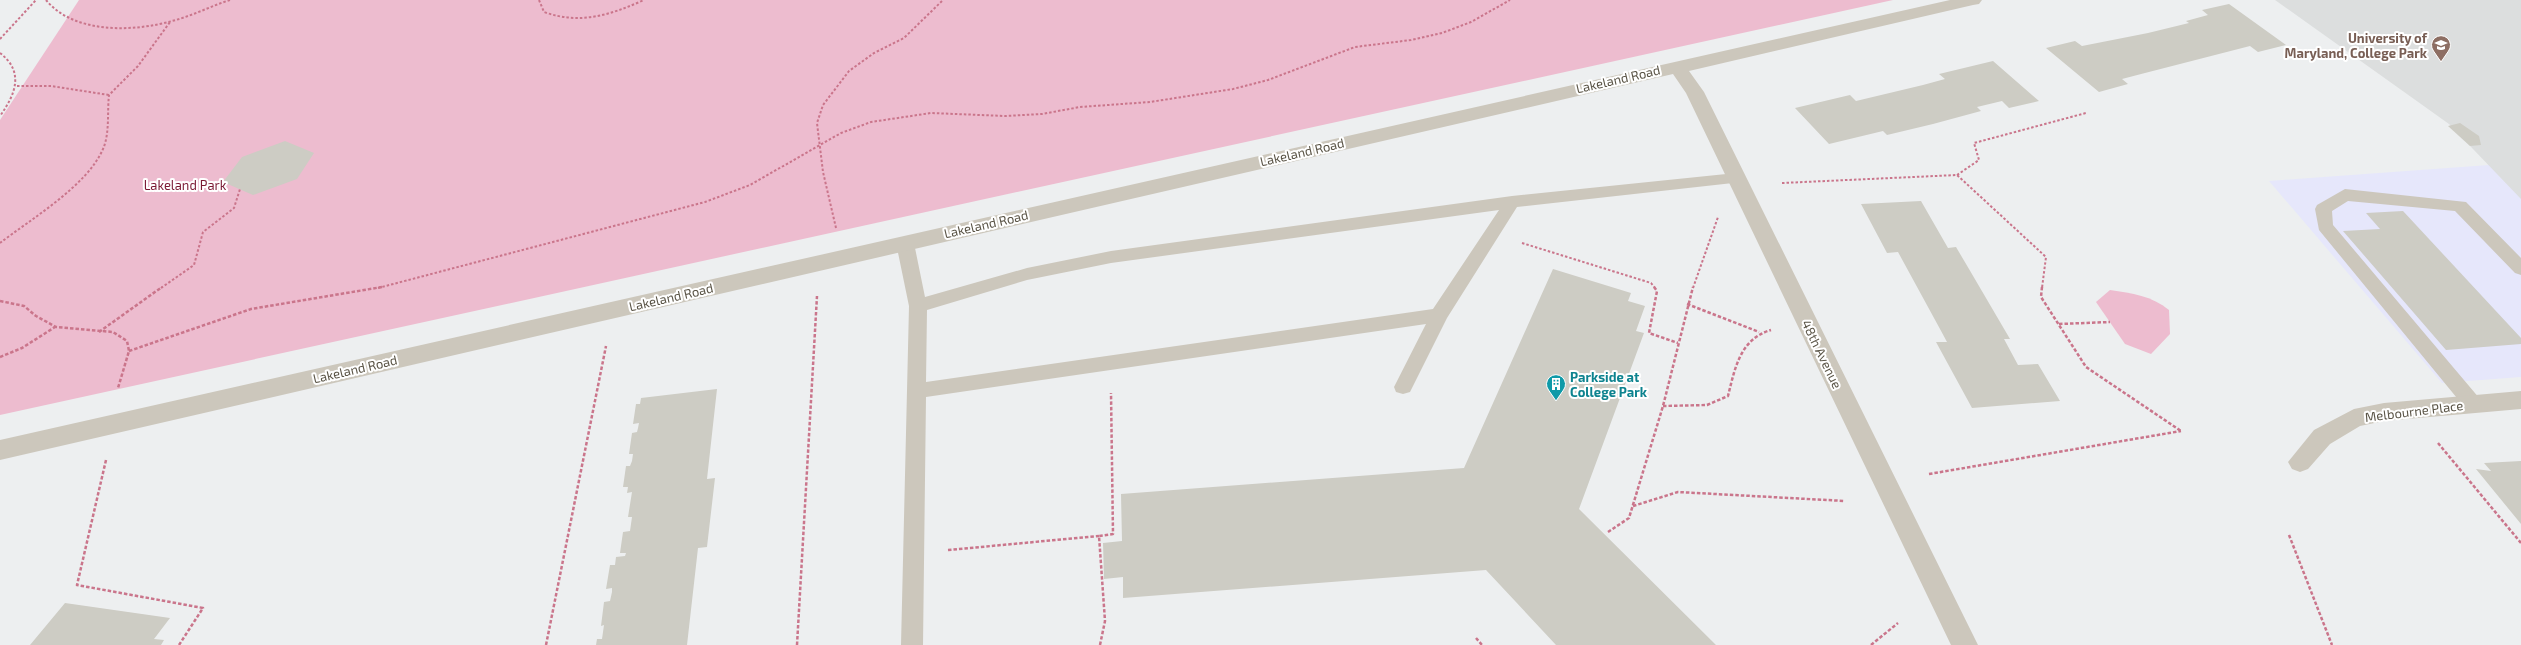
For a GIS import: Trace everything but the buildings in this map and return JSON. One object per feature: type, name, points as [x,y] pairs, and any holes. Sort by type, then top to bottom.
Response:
[{"type":"street","name":"Lakeland Road","points":[[0,450],[1676,66],[1973,0]]},
{"type":"street","name":"48th Avenue","points":[[1676,66],[1695,92],[1965,645]]},
{"type":"street","name":"Melbourne Place","points":[[2300,462],[2322,437],[2354,418],[2384,412],[2521,400]]},
{"type":"lane","points":[[918,306],[1027,274],[1111,257],[1512,202],[1736,178]]},
{"type":"lane","points":[[2473,404],[2325,226],[2323,209],[2345,195],[2460,206],[2521,269]]},
{"type":"lane","points":[[1403,387],[1439,315],[1512,202]]},
{"type":"lane","points":[[905,243],[918,306],[912,645]]},
{"type":"lane","points":[[916,391],[1439,315]]},
{"type":"path","points":[[0,39],[36,0]]},
{"type":"path","points":[[46,0],[49,5],[62,14],[87,25],[118,28],[170,22],[230,0]]},
{"type":"path","points":[[539,0],[544,12],[559,18],[576,21],[601,17],[644,0]]},
{"type":"path","points":[[837,234],[831,200],[823,172],[821,144],[817,123],[823,104],[849,71],[874,54],[904,38],[943,0]]},
{"type":"path","points":[[129,350],[251,309],[365,292],[705,202],[750,184],[841,133],[871,122],[931,113],[1006,116],[1042,114],[1080,107],[1150,102],[1233,89],[1268,80],[1355,47],[1411,40],[1442,34],[1471,22],[1487,11],[1510,0]]},
{"type":"path","points":[[0,243],[83,177],[98,162],[104,148],[109,95],[138,66],[170,22]]},
{"type":"path","points":[[0,53],[5,56],[12,67],[17,86],[14,96],[0,116]]},
{"type":"path","points":[[17,86],[53,87],[109,95]]},
{"type":"path","points":[[1782,183],[1957,175],[1979,160],[1974,142],[2086,113]]},
{"type":"path","points":[[1929,474],[2180,431],[2086,367],[2041,297],[2046,257],[1957,175]]},
{"type":"path","points":[[98,332],[194,265],[203,232],[234,208],[240,189]]},
{"type":"path","points":[[1608,532],[1629,518],[1663,406],[1687,304],[1719,214]]},
{"type":"path","points":[[1492,234],[1651,282],[1657,291],[1649,333],[1678,343]]},
{"type":"path","points":[[798,645],[818,294]]},
{"type":"path","points":[[0,301],[24,306],[36,316],[56,327],[98,332],[113,332],[127,341],[129,350],[116,394]]},
{"type":"path","points":[[1687,304],[1759,332],[1771,330]]},
{"type":"path","points":[[2059,324],[2110,322]]},
{"type":"path","points":[[0,357],[22,348],[56,327]]},
{"type":"path","points":[[1663,406],[1707,405],[1728,396],[1740,353],[1759,332]]},
{"type":"path","points":[[546,645],[607,342]]},
{"type":"path","points":[[913,553],[1113,534],[1110,363]]},
{"type":"path","points":[[2438,443],[2521,543]]},
{"type":"path","points":[[106,460],[78,585],[202,608],[179,645]]},
{"type":"path","points":[[1632,506],[1678,492],[1845,501]]},
{"type":"path","points":[[2289,535],[2332,645]]},
{"type":"path","points":[[1099,536],[1105,620],[1100,645]]},
{"type":"path","points":[[1870,645],[1898,623]]},
{"type":"path","points":[[1476,638],[1482,645]]},
{"type":"shaded area","name":"University of Maryland, College Park","points":[[2275,0],[2521,0],[2521,199],[2449,124]]},
{"type":"shaded area","points":[[2489,165],[2521,195],[2521,377],[2442,383],[2269,181]]},
{"type":"green space","name":"Lakeland Park","points":[[79,0],[1893,0],[0,415],[0,120]]},
{"type":"green space","points":[[2110,290],[2149,298],[2169,310],[2170,334],[2151,354],[2125,344],[2096,302]]},
{"type":"place","name":"University of Maryland, College Park","points":[[2441,62]]},
{"type":"place","name":"Parkside at College Park","points":[[1556,401]]}]
